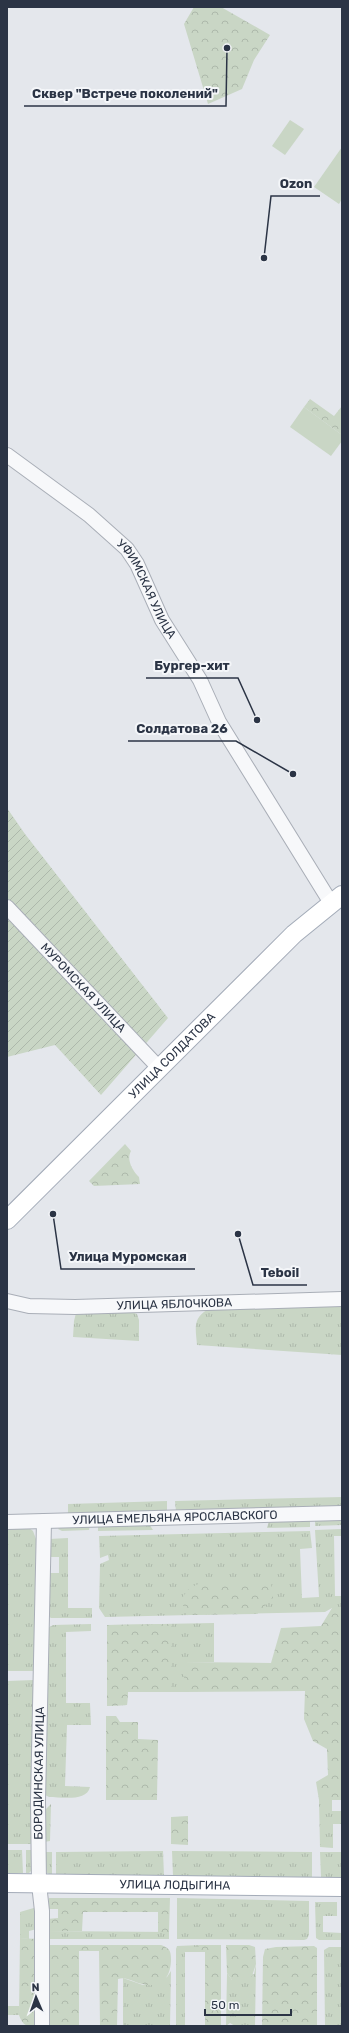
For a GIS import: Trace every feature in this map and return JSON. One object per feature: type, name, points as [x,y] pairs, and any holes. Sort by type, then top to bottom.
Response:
[{"type":"main road","name":"УЛИЦА СОЛДАТОВА","points":[[7,1220],[294,934],[336,899]]},
{"type":"main road","name":"УЛИЦА ЛОДЫГИНА","points":[[7,1883],[342,1887]]},
{"type":"street","name":"УФИМСКАЯ УЛИЦА","points":[[7,455],[89,515],[126,549],[137,564],[162,620],[200,680],[219,722],[336,899]]},
{"type":"street","name":"МУРОМСКАЯ УЛИЦА","points":[[7,907],[160,1069]]},
{"type":"street","name":"УЛИЦА ЯБЛОЧКОВА","points":[[7,1301],[29,1306],[75,1307],[342,1299]]},
{"type":"street","name":"УЛИЦА ЕМЕЛЬЯНА ЯРОСЛАВСКОГО","points":[[7,1522],[342,1514]]},
{"type":"street","name":"БОРОДИНСКАЯ УЛИЦА","points":[[42,2026],[42,1911],[39,1884],[38,1801],[44,1521]]},
{"type":"green space","points":[[194,7],[221,7],[270,35],[254,60],[242,89],[208,104],[184,24]]},
{"type":"green space","points":[[290,120],[304,129],[285,155],[272,146]]},
{"type":"green space","points":[[342,147],[342,199],[339,204],[314,187]]},
{"type":"green space","points":[[310,399],[334,416],[342,406],[342,435],[304,407]]},
{"type":"green space","points":[[304,407],[342,435],[342,441],[331,456],[290,427]]},
{"type":"green space","points":[[7,808],[25,834],[168,1018],[101,1095],[55,1045],[7,1057]]},
{"type":"green space","points":[[125,1144],[131,1151],[129,1158],[130,1162],[139,1177],[140,1184],[94,1186],[89,1181]]},
{"type":"green space","points":[[342,1306],[342,1355],[197,1345],[197,1321],[202,1313],[207,1310]]},
{"type":"green space","points":[[129,1311],[137,1314],[139,1320],[139,1341],[73,1337],[76,1313]]},
{"type":"green space","points":[[342,1497],[342,1507],[176,1512],[175,1501]]},
{"type":"green space","points":[[167,1501],[167,1512],[68,1515],[68,1504]]},
{"type":"green space","points":[[310,1520],[310,1527],[267,1528],[269,1521]]},
{"type":"green space","points":[[315,1520],[342,1520],[342,1525],[315,1526]]},
{"type":"green space","points":[[149,1524],[153,1530],[98,1531],[98,1525]]},
{"type":"green space","points":[[90,1525],[89,1530],[62,1531],[58,1529],[61,1526]]},
{"type":"green space","points":[[29,1528],[33,1531],[36,1539],[34,1671],[7,1671],[7,1529]]},
{"type":"green space","points":[[342,1529],[342,1536],[334,1536],[335,1596],[342,1596],[342,1608],[332,1608],[325,1612],[105,1617],[99,1608],[100,1564],[109,1560],[108,1555],[100,1558],[99,1536],[310,1531],[312,1548],[300,1549],[302,1598],[319,1597],[315,1530]]},
{"type":"green space","points":[[68,1538],[68,1608],[92,1608],[92,1618],[51,1618],[48,1616],[48,1573],[59,1573],[59,1557],[48,1557],[49,1539]]},
{"type":"green space","points":[[201,1583],[271,1583],[273,1598],[257,1614],[187,1615],[181,1600],[189,1588]]},
{"type":"green space","points":[[332,1608],[342,1608],[342,1800],[319,1800],[316,1782],[328,1775],[327,1749],[313,1741],[304,1719],[305,1691],[184,1692],[184,1662],[271,1663],[281,1628],[321,1626]]},
{"type":"green space","points":[[214,1623],[214,1662],[185,1662],[184,1692],[128,1692],[127,1705],[107,1706],[107,1625]]},
{"type":"green space","points":[[91,1624],[91,1631],[66,1632],[66,1703],[90,1703],[91,1725],[67,1725],[65,1786],[90,1787],[88,1792],[79,1797],[49,1797],[45,1795],[43,1791],[48,1628],[53,1625]]},
{"type":"green space","points":[[171,1624],[171,1692],[128,1692],[127,1705],[107,1706],[107,1625]]},
{"type":"green space","points":[[34,1680],[32,1844],[7,1844],[7,1681]]},
{"type":"green space","points":[[106,1716],[116,1716],[120,1722],[138,1722],[138,1739],[158,1740],[157,1800],[106,1800]]},
{"type":"green space","points":[[319,1800],[332,1800],[332,1811],[342,1811],[342,1824],[333,1824],[333,1848],[320,1847]]},
{"type":"green space","points":[[51,1804],[50,1841],[44,1842],[45,1810]]},
{"type":"green space","points":[[188,1816],[188,1845],[171,1844],[171,1817]]},
{"type":"green space","points":[[7,1850],[22,1850],[23,1873],[7,1873]]},
{"type":"green space","points":[[26,1850],[32,1850],[32,1870],[29,1873],[26,1873]]},
{"type":"green space","points":[[163,1851],[164,1876],[56,1875],[56,1852]]},
{"type":"green space","points":[[172,1851],[312,1852],[312,1877],[173,1876]]},
{"type":"green space","points":[[44,1852],[52,1852],[52,1875],[47,1873]]},
{"type":"green space","points":[[320,1852],[342,1852],[342,1877],[321,1877]]},
{"type":"green space","points":[[49,1898],[170,1898],[169,1932],[158,1932],[158,1912],[83,1912],[82,1931],[48,1931],[47,1919],[58,1918],[58,1909],[47,1909]]},
{"type":"green space","points":[[177,1898],[309,1901],[309,1935],[307,1939],[304,1940],[177,1939]]},
{"type":"green space","points":[[315,1902],[337,1902],[337,1916],[323,1916],[323,1932],[342,1933],[342,1940],[319,1940],[316,1938]]},
{"type":"green space","points":[[37,1907],[37,1929],[29,1931],[29,1939],[20,1938],[20,1912]]},
{"type":"green space","points":[[48,1931],[169,1932],[169,1939],[48,1939]]},
{"type":"green space","points":[[20,1938],[37,1939],[37,2025],[33,2026],[25,2025],[19,2015]]},
{"type":"green space","points":[[48,1945],[161,1945],[168,1948],[170,1951],[171,1965],[164,1980],[155,1985],[142,1984],[124,1978],[118,1979],[117,2026],[100,2026],[99,1951],[79,1951],[79,2026],[48,2026]]},
{"type":"green space","points":[[199,1945],[199,1952],[185,1952],[185,2026],[176,2026],[176,1949],[177,1946]]},
{"type":"green space","points":[[199,1945],[221,1945],[221,2026],[205,2026],[205,1952],[199,1952]]},
{"type":"green space","points":[[226,1945],[249,1945],[255,1947],[256,1964],[250,1982],[232,1980],[227,1973]]},
{"type":"green space","points":[[314,1946],[317,1948],[317,2026],[262,2026],[263,1957],[265,1949],[276,1947]]},
{"type":"green space","points":[[329,1947],[342,1947],[342,2026],[325,2026],[324,1950]]},
{"type":"green space","points":[[256,1964],[255,2026],[235,2026],[230,2023],[226,2026],[227,1973],[232,1980],[254,1974]]},
{"type":"green space","points":[[171,1971],[170,2026],[123,2026],[123,1978],[143,1985],[167,1977]]},
{"type":"green space","points":[[7,2006],[19,2006],[19,2015],[7,2015]]},
{"type":"place","name":"Сквер \"Встрече поколений\"","points":[[227,48]]},
{"type":"place","name":"Ozon","points":[[264,258]]},
{"type":"place","name":"Бургер-хит","points":[[257,720]]},
{"type":"place","name":"Солдатова 26","points":[[293,774]]},
{"type":"place","name":"Улица Муромская","points":[[53,1214]]},
{"type":"place","name":"Teboil","points":[[238,1234]]}]
